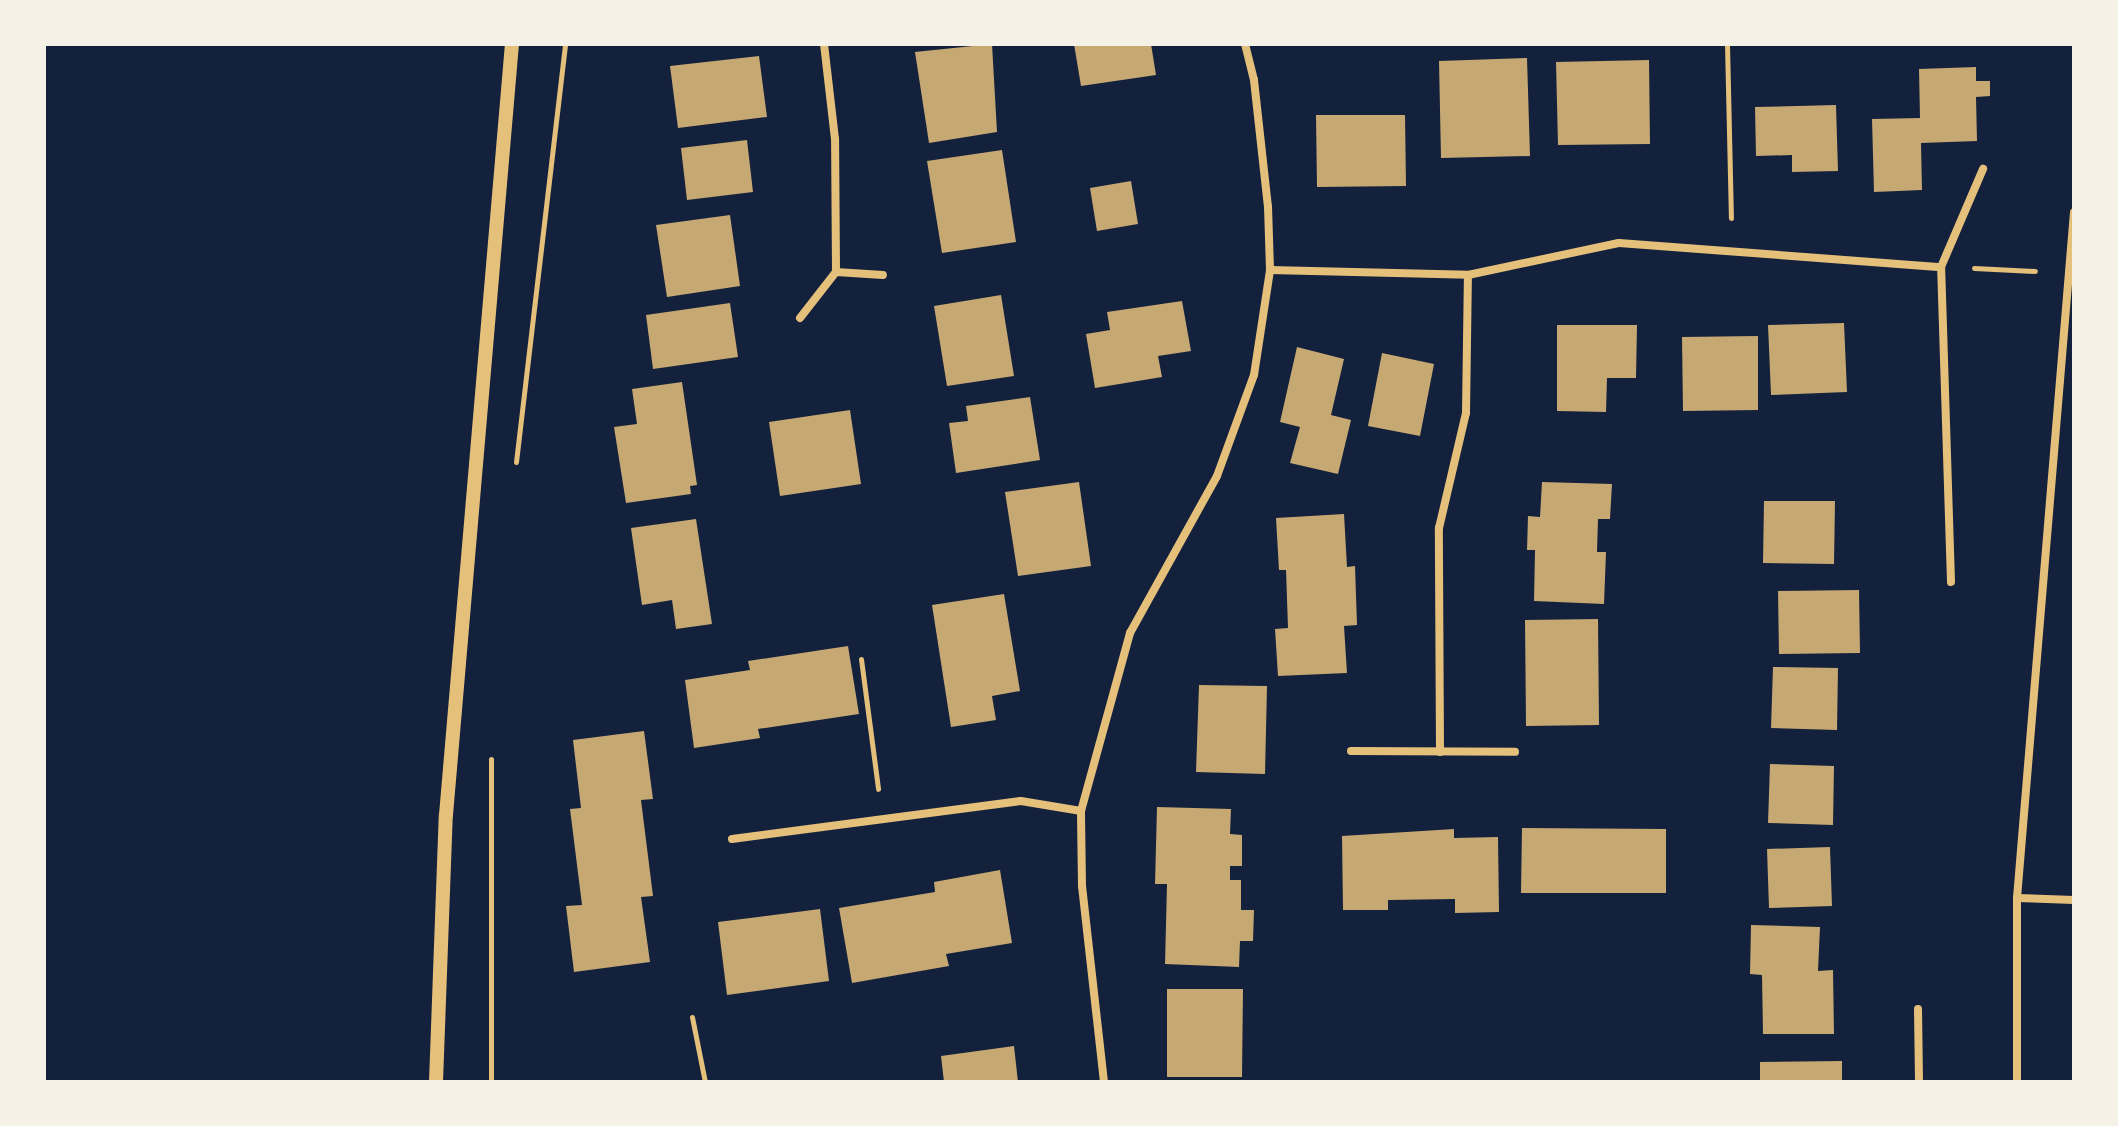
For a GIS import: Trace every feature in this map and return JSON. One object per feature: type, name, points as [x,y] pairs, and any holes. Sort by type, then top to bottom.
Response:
[{"type":"street","points":[[436,1082],[446,815],[512,44]]},
{"type":"street","points":[[800,318],[836,272],[835,139],[824,44]]},
{"type":"street","points":[[1104,1082],[1082,886],[1081,811],[1130,633],[1217,476],[1238,427],[1262,336],[1270,270],[1263,143],[1245,44]]},
{"type":"street","points":[[1951,582],[1941,267],[1983,169]]},
{"type":"street","points":[[2017,1082],[2017,898],[2070,312],[2068,272],[2074,212]]},
{"type":"street","points":[[1270,270],[1468,275],[1619,243],[1732,247],[1941,267]]},
{"type":"street","points":[[836,272],[883,275]]},
{"type":"street","points":[[1440,752],[1439,528],[1466,413],[1468,275]]},
{"type":"street","points":[[1351,751],[1515,752]]},
{"type":"street","points":[[732,839],[1021,801],[1081,811]]},
{"type":"street","points":[[2017,898],[2074,900]]},
{"type":"street","points":[[1918,1009],[1919,1082]]},
{"type":"path","points":[[515,469],[565,44]]},
{"type":"path","points":[[1727,44],[1732,247]]},
{"type":"path","points":[[1941,267],[2068,272]]},
{"type":"path","points":[[861,659],[882,820]]},
{"type":"path","points":[[491,1082],[492,743]]},
{"type":"path","points":[[692,1017],[705,1082]]},
{"type":"building","points":[[992,44],[997,132],[929,143],[915,52]]},
{"type":"building","points":[[1074,44],[1151,44],[1156,75],[1081,86]]},
{"type":"building","points":[[759,56],[767,117],[678,128],[670,66]]},
{"type":"building","points":[[1527,58],[1530,156],[1441,158],[1439,61]]},
{"type":"building","points":[[1649,60],[1650,144],[1558,145],[1556,62]]},
{"type":"building","points":[[1976,67],[1976,81],[1990,81],[1990,96],[1976,97],[1977,141],[1921,143],[1922,190],[1874,192],[1872,119],[1920,118],[1919,69]]},
{"type":"building","points":[[1836,105],[1838,171],[1792,172],[1792,155],[1756,156],[1755,107]]},
{"type":"building","points":[[1316,115],[1405,115],[1406,186],[1317,187]]},
{"type":"building","points":[[747,140],[753,192],[687,200],[681,148]]},
{"type":"building","points":[[1002,150],[1016,242],[942,253],[927,161]]},
{"type":"building","points":[[1131,181],[1138,224],[1097,231],[1090,188]]},
{"type":"building","points":[[730,215],[740,286],[667,297],[656,225]]},
{"type":"building","points":[[1001,295],[1014,376],[947,386],[934,306]]},
{"type":"building","points":[[1182,301],[1191,351],[1158,356],[1162,377],[1095,388],[1086,334],[1110,330],[1107,312]]},
{"type":"building","points":[[730,303],[738,357],[653,369],[646,315]]},
{"type":"building","points":[[1844,323],[1847,392],[1771,395],[1768,325]]},
{"type":"building","points":[[1557,325],[1637,325],[1636,378],[1607,378],[1606,412],[1557,411]]},
{"type":"building","points":[[1758,336],[1758,410],[1683,411],[1682,337]]},
{"type":"building","points":[[1297,347],[1344,359],[1331,415],[1351,420],[1338,474],[1290,463],[1300,427],[1280,422]]},
{"type":"building","points":[[1382,353],[1434,364],[1420,436],[1368,426]]},
{"type":"building","points":[[682,382],[697,485],[690,486],[691,494],[626,503],[614,427],[637,424],[632,389]]},
{"type":"building","points":[[1030,397],[1040,460],[956,473],[949,423],[968,421],[966,406]]},
{"type":"building","points":[[850,410],[861,484],[780,496],[769,422]]},
{"type":"building","points":[[1079,482],[1091,566],[1018,576],[1005,492]]},
{"type":"building","points":[[1542,482],[1612,484],[1610,519],[1598,519],[1597,552],[1606,552],[1604,604],[1534,601],[1535,550],[1527,550],[1528,516],[1540,517]]},
{"type":"building","points":[[1764,501],[1835,501],[1834,564],[1763,563]]},
{"type":"building","points":[[1344,514],[1347,567],[1355,566],[1357,625],[1344,626],[1347,673],[1278,676],[1275,629],[1288,628],[1286,570],[1279,570],[1276,518]]},
{"type":"building","points":[[696,519],[712,624],[676,629],[672,600],[642,605],[631,528]]},
{"type":"building","points":[[1859,590],[1860,653],[1779,654],[1778,591]]},
{"type":"building","points":[[1004,594],[1020,691],[992,696],[996,720],[951,727],[932,605]]},
{"type":"building","points":[[1598,619],[1599,725],[1526,726],[1525,620]]},
{"type":"building","points":[[848,646],[859,714],[758,729],[760,738],[694,748],[685,680],[750,670],[748,661]]},
{"type":"building","points":[[1773,667],[1838,668],[1837,730],[1771,728]]},
{"type":"building","points":[[1199,685],[1267,686],[1265,774],[1196,772]]},
{"type":"building","points":[[644,731],[653,799],[641,800],[653,896],[641,897],[650,962],[574,972],[566,906],[582,905],[570,809],[581,808],[573,740]]},
{"type":"building","points":[[1770,764],[1834,766],[1833,825],[1768,823]]},
{"type":"building","points":[[1157,807],[1231,809],[1230,834],[1242,835],[1242,866],[1230,866],[1230,880],[1241,880],[1241,910],[1254,910],[1253,941],[1240,941],[1239,967],[1165,964],[1167,884],[1155,884]]},
{"type":"building","points":[[1522,828],[1666,829],[1666,893],[1521,893]]},
{"type":"building","points":[[1454,829],[1454,838],[1498,837],[1499,912],[1455,913],[1455,899],[1388,900],[1388,910],[1343,910],[1342,836]]},
{"type":"building","points":[[1830,847],[1832,906],[1769,908],[1767,849]]},
{"type":"building","points":[[1000,870],[1012,943],[946,954],[949,966],[852,983],[839,908],[935,892],[934,882]]},
{"type":"building","points":[[820,909],[829,981],[727,995],[718,922]]},
{"type":"building","points":[[1751,925],[1820,927],[1818,971],[1833,970],[1834,1034],[1763,1034],[1762,975],[1750,974]]},
{"type":"building","points":[[1167,989],[1243,989],[1242,1077],[1167,1077]]},
{"type":"building","points":[[1014,1046],[1018,1082],[944,1082],[941,1056]]},
{"type":"building","points":[[1842,1061],[1842,1082],[1760,1082],[1760,1062]]}]
